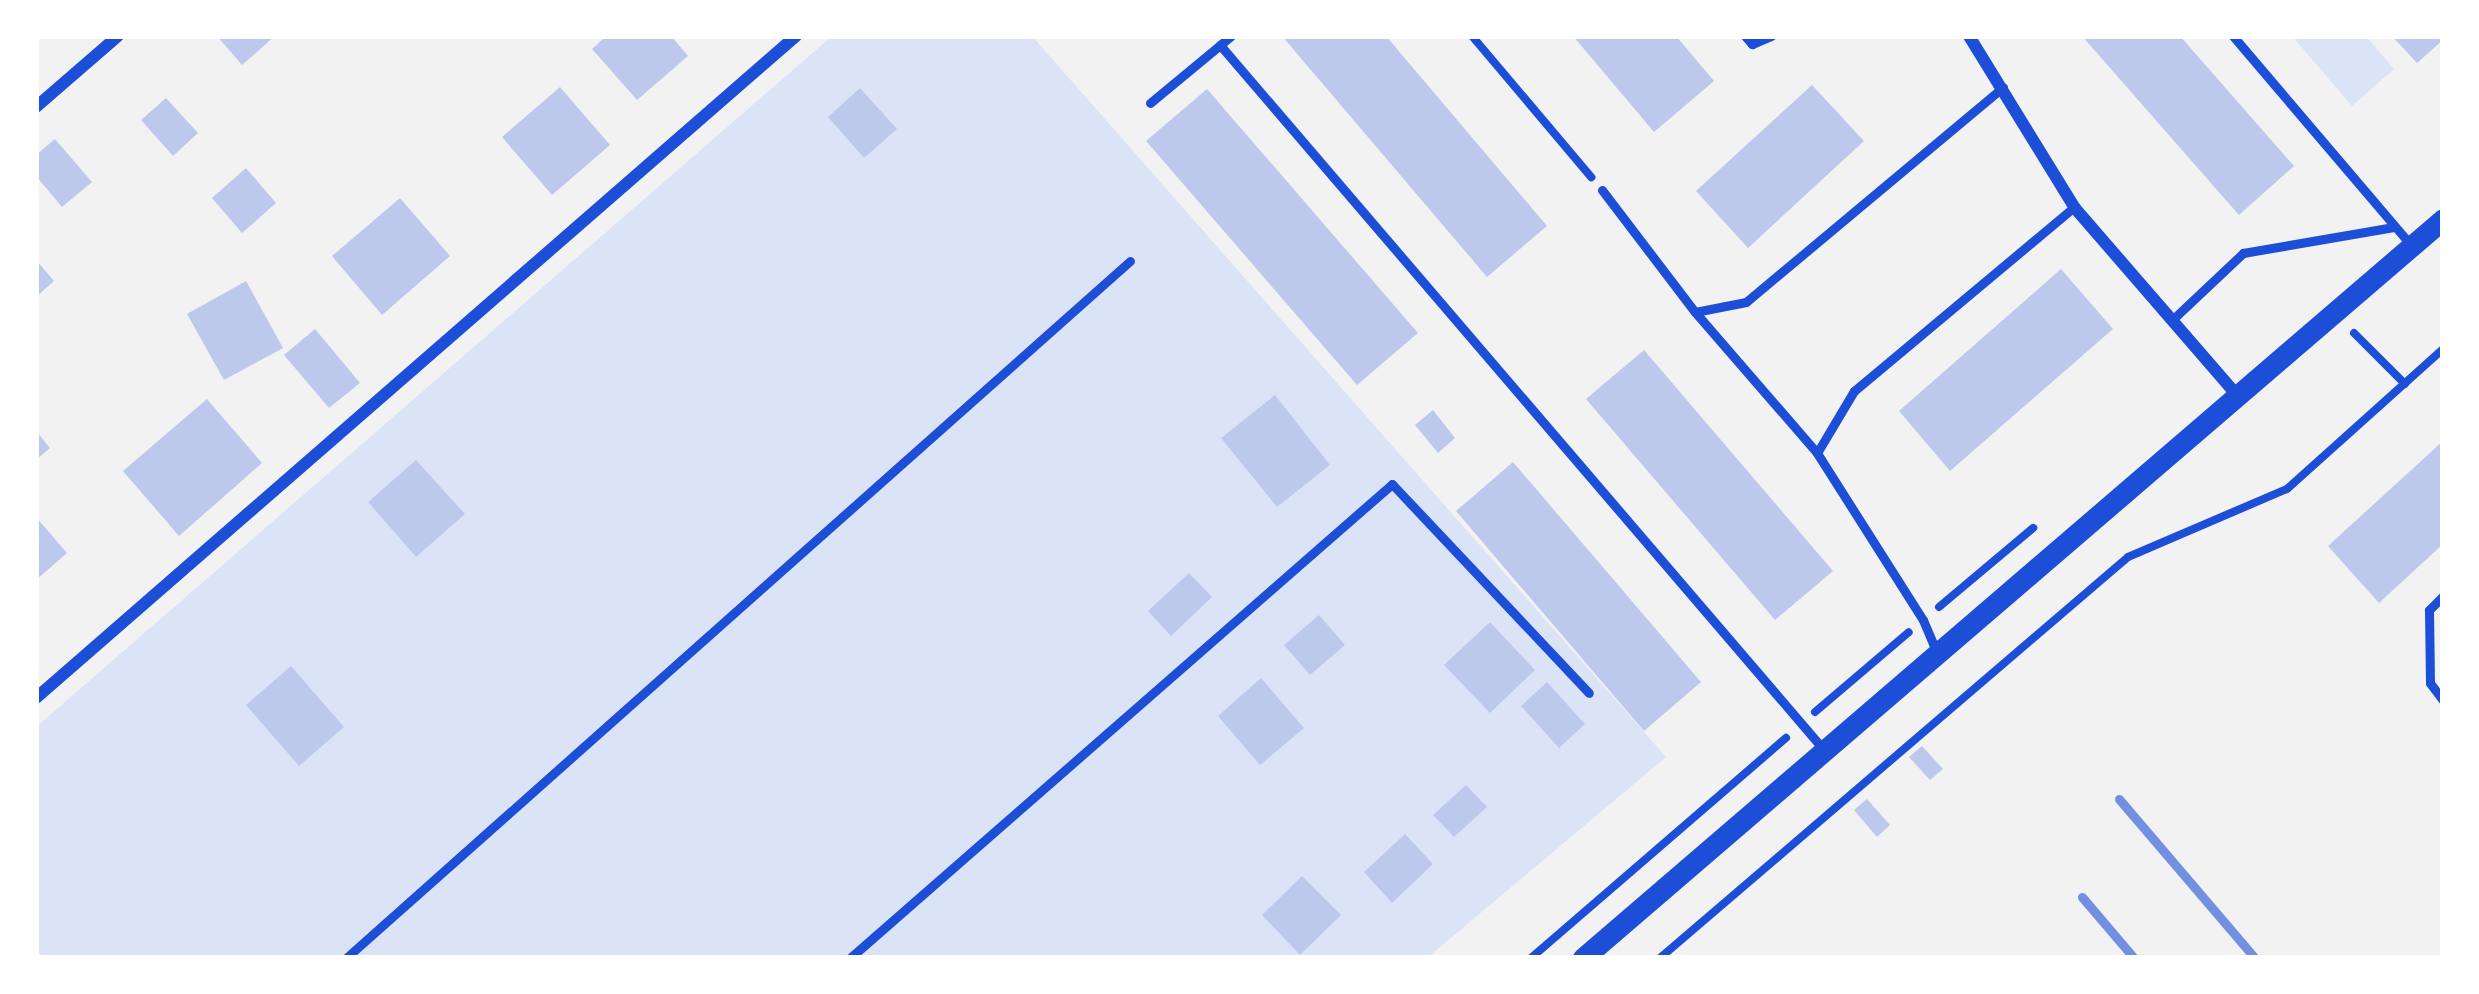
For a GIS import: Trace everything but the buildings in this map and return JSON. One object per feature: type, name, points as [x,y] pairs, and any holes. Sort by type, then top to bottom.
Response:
[{"type":"street","points":[[36,107],[118,36]]},
{"type":"street","points":[[36,698],[796,36]]},
{"type":"street","points":[[1970,36],[2074,207],[2238,396]]},
{"type":"street","points":[[1583,958],[2443,219]]},
{"type":"lane","points":[[1150,103],[1231,36]]},
{"type":"lane","points":[[1745,36],[1752,44],[1771,36]]},
{"type":"lane","points":[[2233,36],[2412,246]]},
{"type":"lane","points":[[1220,45],[1823,751]]},
{"type":"lane","points":[[1694,312],[1746,302],[2003,87]]},
{"type":"lane","points":[[1602,190],[1694,312],[1817,453],[1923,620],[1937,655]]},
{"type":"lane","points":[[1817,453],[1855,392],[2074,207]]},
{"type":"lane","points":[[2172,320],[2243,253],[2394,227]]},
{"type":"lane","points":[[346,958],[1130,261]]},
{"type":"lane","points":[[850,958],[1392,484],[1589,693]]},
{"type":"lane","points":[[2443,596],[2429,610],[2430,683],[2443,700]]},
{"type":"path","points":[[1472,36],[1602,190]]},
{"type":"path","points":[[2335,314],[2405,384]]},
{"type":"path","points":[[1660,958],[2128,557],[2287,489],[2443,349]]},
{"type":"shaded area","points":[[832,36],[1032,36],[1666,757],[1427,958],[36,958],[36,727]]},
{"type":"shaded area","points":[[2292,36],[2366,36],[2394,69],[2352,106]]},
{"type":"railway","points":[[2119,799],[2255,958]]},
{"type":"railway","points":[[2082,897],[2134,958]]}]
